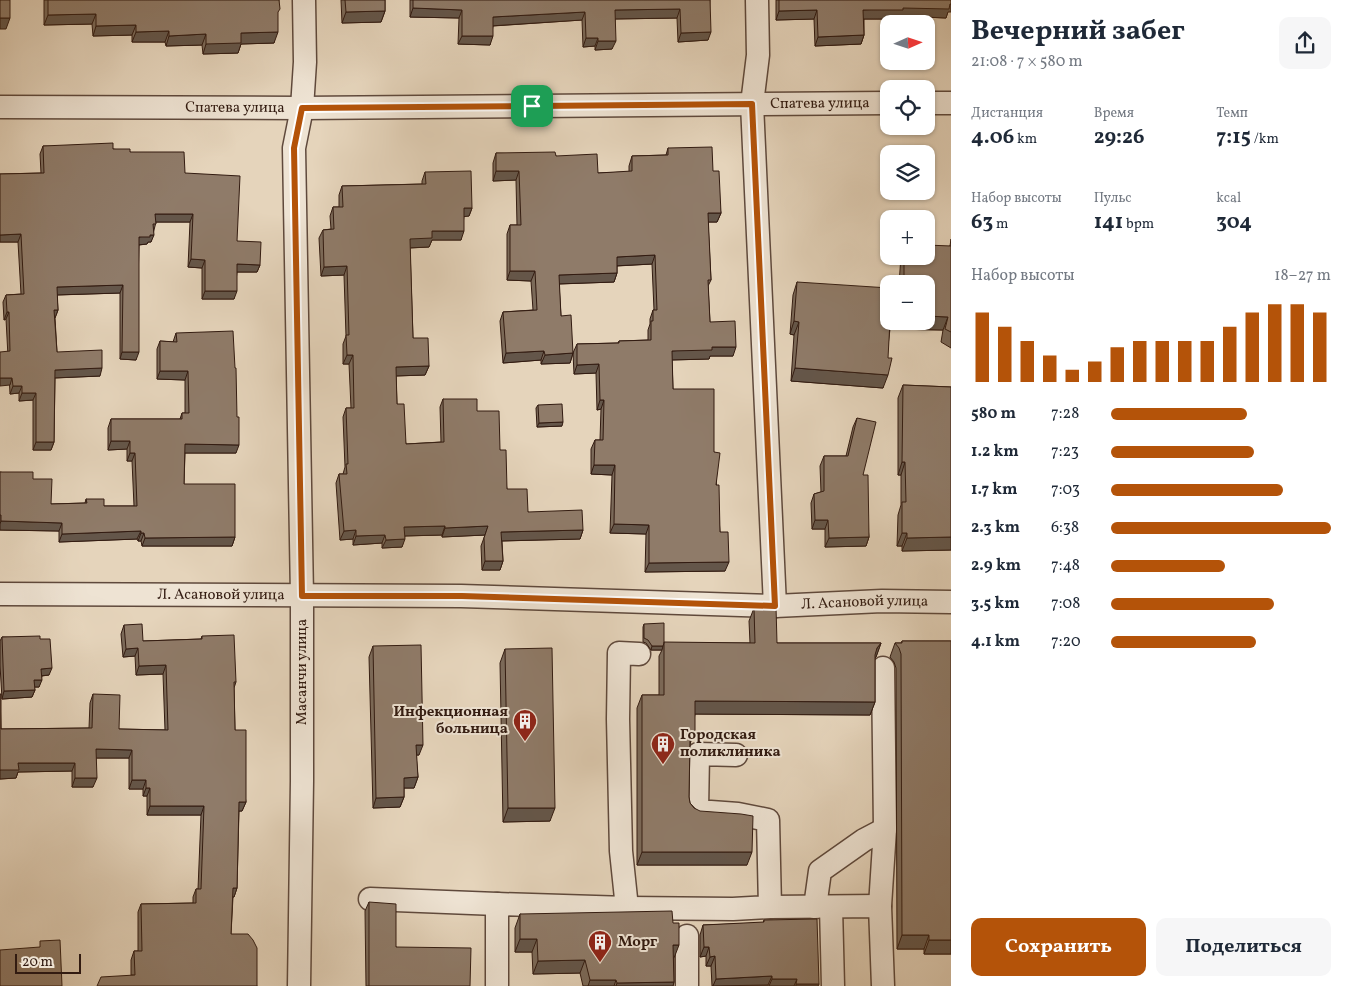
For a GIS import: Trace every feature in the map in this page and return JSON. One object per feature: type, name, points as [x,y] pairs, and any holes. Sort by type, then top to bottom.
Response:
[{"type":"street","name":"Масанчи улица","points":[[299,986],[302,596],[294,148],[302,108],[305,62],[304,0]]},
{"type":"street","points":[[757,0],[758,55],[752,104],[775,606]]},
{"type":"street","name":"Спатева улица","points":[[0,107],[302,108],[880,103]]},
{"type":"street","points":[[935,103],[951,103]]},
{"type":"street","name":"Л. Асановой улица","points":[[0,594],[462,596],[775,606],[882,602],[951,602]]},
{"type":"street","points":[[627,908],[621,851],[618,719],[619,653],[639,654]]},
{"type":"street","points":[[883,668],[885,829],[880,906],[883,986]]},
{"type":"street","points":[[736,755],[698,754],[697,811],[738,814],[768,820],[770,908]]},
{"type":"street","points":[[833,986],[820,871],[864,840],[885,829]]},
{"type":"street","points":[[370,899],[627,908],[733,909],[880,906]]},
{"type":"street","points":[[497,904],[497,986]]},
{"type":"street","points":[[687,936],[687,986]]},
{"type":"building","points":[[0,0],[10,0],[10,18],[0,18]]},
{"type":"building","points":[[48,0],[279,0],[278,32],[241,33],[241,43],[206,44],[206,34],[169,36],[169,31],[136,32],[136,25],[96,26],[96,14],[48,15]]},
{"type":"building","points":[[345,0],[385,0],[385,11],[346,12]]},
{"type":"building","points":[[413,0],[710,0],[711,32],[681,33],[680,9],[615,10],[616,41],[598,41],[598,38],[586,38],[585,12],[493,17],[493,36],[462,36],[462,10],[413,8]]},
{"type":"building","points":[[779,0],[951,0],[951,4],[949,9],[903,8],[903,10],[863,10],[864,35],[818,37],[817,10],[779,11]]},
{"type":"building","points":[[113,143],[113,149],[130,149],[130,152],[184,152],[185,173],[240,176],[237,241],[261,242],[260,265],[237,264],[237,291],[205,291],[205,260],[191,259],[193,214],[155,214],[156,224],[153,224],[154,235],[139,237],[139,352],[122,352],[123,285],[57,287],[58,310],[54,310],[57,352],[102,350],[102,368],[55,370],[54,442],[36,442],[36,393],[22,393],[22,386],[13,386],[12,378],[0,378],[0,352],[10,351],[9,312],[7,312],[6,295],[24,294],[21,234],[0,235],[0,174],[44,173],[43,146]]},
{"type":"building","points":[[712,147],[713,171],[719,171],[721,213],[708,213],[711,280],[708,280],[710,322],[735,321],[736,347],[672,351],[673,389],[714,389],[714,452],[720,453],[716,485],[719,485],[720,532],[728,532],[729,562],[649,563],[649,525],[614,524],[615,465],[594,465],[595,440],[603,440],[604,400],[600,400],[599,364],[577,365],[577,344],[651,340],[653,310],[657,310],[655,255],[617,257],[617,273],[559,275],[561,316],[571,315],[573,353],[545,355],[544,351],[506,353],[503,312],[537,310],[535,271],[510,271],[510,225],[521,225],[519,171],[496,171],[496,153],[555,152],[556,156],[597,154],[598,173],[632,171],[632,156],[668,155],[668,148]]},
{"type":"building","points":[[471,171],[472,208],[464,208],[464,231],[432,231],[432,238],[410,239],[413,338],[428,338],[429,366],[396,367],[397,404],[404,404],[406,444],[444,442],[443,399],[477,399],[477,411],[499,411],[500,450],[506,450],[507,489],[527,489],[528,512],[582,510],[583,530],[501,532],[503,561],[485,561],[484,538],[488,526],[404,527],[405,539],[386,540],[385,535],[356,536],[356,530],[344,531],[339,474],[347,474],[346,408],[354,408],[353,355],[347,355],[346,335],[349,335],[347,266],[324,267],[323,230],[334,229],[333,207],[343,207],[342,186],[426,184],[425,172]]},
{"type":"building","points":[[935,245],[951,246],[951,332],[945,329],[948,317],[935,316],[935,275],[904,275],[904,265],[935,265]]},
{"type":"building","points":[[797,282],[880,287],[880,330],[890,330],[888,358],[892,358],[888,375],[795,368],[799,322],[794,321]]},
{"type":"building","points":[[233,331],[239,445],[185,444],[184,484],[235,484],[235,537],[145,538],[144,533],[141,533],[141,531],[62,534],[62,523],[1,521],[0,472],[33,472],[33,479],[52,479],[51,504],[87,503],[86,499],[104,499],[104,506],[137,506],[135,453],[130,453],[130,441],[111,441],[111,419],[182,419],[182,413],[189,413],[188,371],[160,371],[160,341],[177,342],[176,333]]},
{"type":"building","points":[[903,385],[951,387],[951,537],[907,538],[907,533],[902,533],[902,502],[906,502],[905,462],[902,462]]},
{"type":"building","points":[[562,404],[563,422],[539,423],[538,405]]},
{"type":"building","points":[[857,418],[876,422],[863,475],[868,475],[869,537],[829,538],[828,520],[815,520],[814,494],[824,491],[824,456],[848,456]]},
{"type":"building","name":"Городская поликлиника","points":[[776,607],[777,643],[881,643],[875,655],[875,702],[695,701],[695,730],[691,734],[690,740],[690,803],[700,811],[753,816],[752,852],[642,852],[642,695],[664,695],[664,642],[755,643],[754,608]]},
{"type":"building","points":[[664,623],[663,646],[652,646],[644,638],[644,624]]},
{"type":"building","points":[[142,624],[143,641],[202,639],[202,636],[234,635],[236,682],[234,682],[235,730],[246,730],[246,802],[239,802],[237,888],[233,888],[231,934],[248,934],[257,948],[257,986],[97,986],[101,977],[135,975],[134,951],[142,951],[141,904],[196,903],[196,889],[201,889],[204,806],[150,806],[150,788],[146,788],[146,780],[132,780],[132,750],[96,749],[97,778],[75,778],[75,763],[18,763],[19,770],[0,770],[0,694],[1,729],[92,728],[93,694],[120,695],[119,729],[168,730],[166,665],[139,666],[138,648],[126,649],[124,625]]},
{"type":"building","points":[[40,636],[40,639],[50,639],[52,668],[41,669],[42,680],[34,680],[35,690],[4,691],[2,637]]},
{"type":"building","points":[[902,641],[951,641],[951,940],[929,940],[929,935],[902,935],[901,654],[895,643],[902,643]]},
{"type":"building","points":[[421,645],[423,745],[416,745],[418,777],[404,778],[404,797],[376,798],[373,646]]},
{"type":"building","name":"Инфекционная больница","points":[[552,648],[555,808],[508,808],[505,649]]},
{"type":"building","points":[[369,902],[396,904],[396,947],[471,948],[470,986],[369,986]]},
{"type":"building","name":"Морг","points":[[672,911],[673,923],[679,923],[679,945],[673,945],[674,982],[617,983],[616,980],[590,980],[585,960],[538,961],[537,939],[520,939],[520,914]]},
{"type":"building","points":[[817,919],[819,984],[796,984],[797,979],[772,979],[772,976],[716,979],[715,956],[710,957],[709,947],[704,947],[703,925],[764,922],[764,920]]},
{"type":"building","points":[[60,940],[62,986],[0,986],[0,950],[40,947],[40,941]]},
{"type":"place","name":"Инфекционная больница","points":[[525,742]]},
{"type":"place","name":"Городская поликлиника","points":[[663,765]]},
{"type":"place","name":"Морг","points":[[600,963]]},
{"type":"route","points":[[752,104],[775,606],[462,596],[302,596],[294,148],[302,108],[532,106],[752,104]]}]
